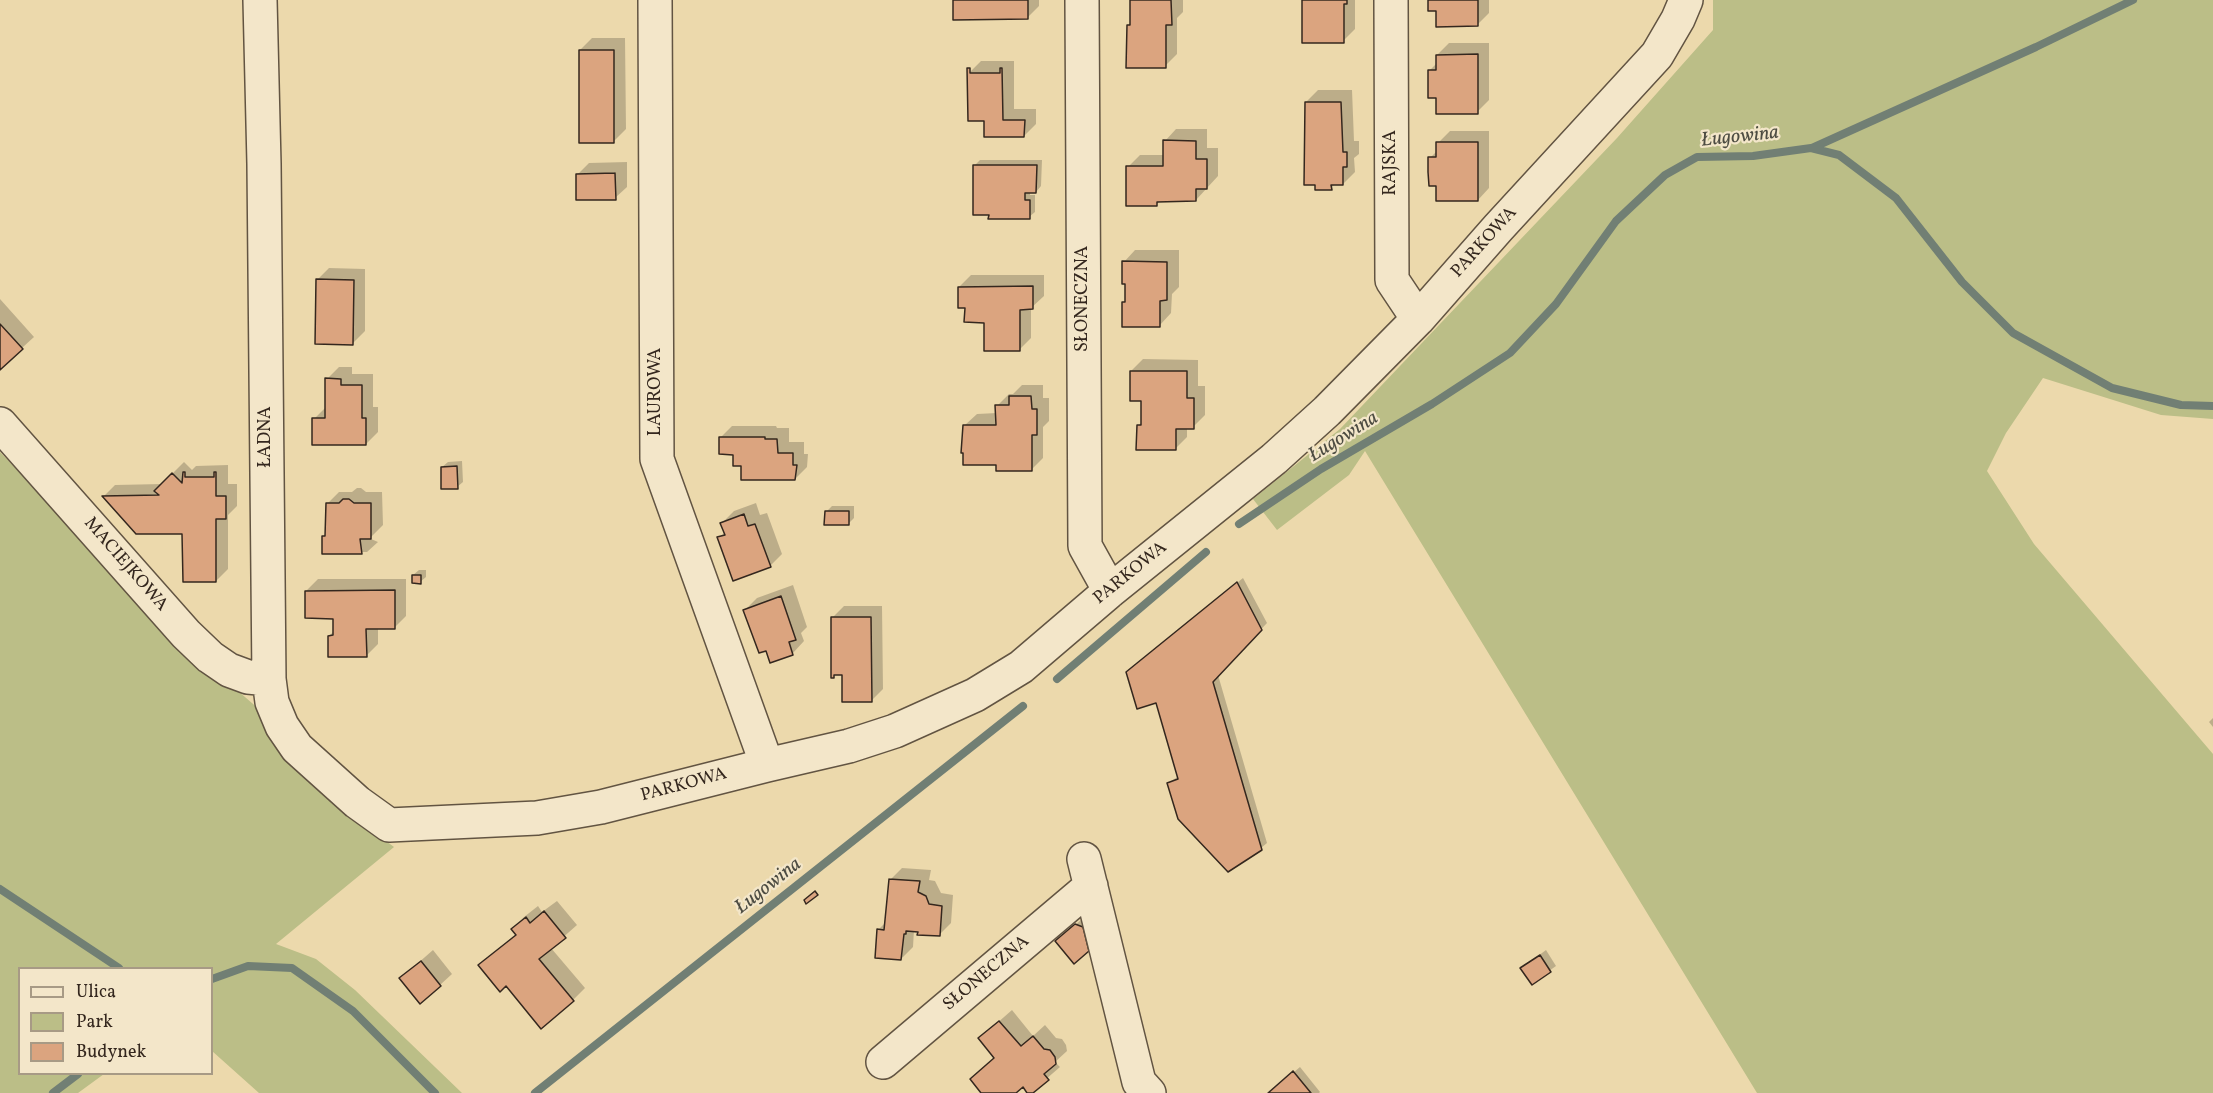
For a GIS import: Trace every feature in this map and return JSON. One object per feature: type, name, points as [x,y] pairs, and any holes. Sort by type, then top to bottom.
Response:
[{"type":"street","name":"ŁADNA","points":[[260,0],[264,164],[269,679],[272,702],[282,726],[297,748],[357,802],[389,825]]},
{"type":"street","name":"LAUROWA","points":[[655,0],[657,459],[767,765]]},
{"type":"street","name":"SŁONECZNA","points":[[1082,0],[1085,546],[1110,591]]},
{"type":"street","name":"RAJSKA","points":[[1391,0],[1392,280],[1418,319]]},
{"type":"street","name":"PARKOWA","points":[[389,825],[537,818],[601,807],[858,743],[895,731],[975,695],[1021,667],[1110,591],[1274,459],[1327,411],[1418,319],[1657,55],[1686,0]]},
{"type":"street","name":"MACIEJKOWA","points":[[0,424],[186,634],[210,657],[229,670],[248,677],[269,679]]},
{"type":"street","name":"SŁONECZNA","points":[[883,1062],[1088,872],[1139,1082],[1149,1093]]},
{"type":"green space","points":[[1713,0],[2213,0],[2213,419],[2161,415],[2043,378],[2006,433],[1987,471],[2034,544],[2213,754],[2213,1093],[1757,1093],[1365,451],[1349,475],[1277,530],[1253,499],[1340,429],[1617,138],[1713,30]]},
{"type":"green space","points":[[0,452],[186,646],[260,710],[362,823],[394,847],[276,944],[316,959],[355,990],[462,1093],[259,1093],[213,1052],[213,967],[18,967],[18,1075],[103,1075],[78,1093],[0,1093]]},
{"type":"building","points":[[953,0],[1028,0],[1028,19],[953,20]]},
{"type":"building","points":[[1130,0],[1171,0],[1172,25],[1166,25],[1166,68],[1126,68]]},
{"type":"building","points":[[1302,0],[1347,0],[1347,4],[1344,4],[1344,43],[1302,43]]},
{"type":"building","points":[[1428,0],[1478,0],[1478,26],[1436,27],[1436,11],[1428,11]]},
{"type":"building","points":[[579,50],[614,50],[614,143],[579,143]]},
{"type":"building","points":[[1478,54],[1478,114],[1436,114],[1436,98],[1428,98],[1428,70],[1436,70],[1436,55]]},
{"type":"building","points":[[967,68],[970,68],[970,73],[1000,73],[1000,68],[1002,68],[1003,120],[1025,120],[1024,137],[984,137],[984,121],[968,121]]},
{"type":"building","points":[[1305,102],[1341,102],[1343,152],[1347,152],[1347,167],[1343,167],[1343,185],[1331,185],[1332,190],[1315,190],[1315,185],[1304,185]]},
{"type":"building","points":[[1163,140],[1196,141],[1196,159],[1207,159],[1207,189],[1196,189],[1196,201],[1157,202],[1157,206],[1126,206],[1126,166],[1163,166]]},
{"type":"building","points":[[1436,142],[1478,142],[1478,201],[1436,201],[1436,186],[1429,186],[1428,157],[1436,157]]},
{"type":"building","points":[[973,165],[1037,165],[1036,193],[1025,193],[1025,200],[1030,200],[1030,219],[988,219],[989,215],[973,215]]},
{"type":"building","points":[[615,173],[616,200],[576,200],[576,174]]},
{"type":"building","points":[[1122,261],[1167,262],[1167,300],[1160,301],[1160,327],[1122,327],[1125,284],[1122,284]]},
{"type":"building","points":[[316,279],[354,280],[353,345],[315,344]]},
{"type":"building","points":[[1033,286],[1033,309],[1020,310],[1020,351],[984,351],[984,323],[964,322],[965,308],[958,308],[958,287]]},
{"type":"building","points":[[0,324],[23,349],[0,370]]},
{"type":"building","points":[[1130,371],[1187,371],[1187,398],[1194,398],[1194,429],[1176,429],[1176,450],[1136,450],[1137,425],[1141,425],[1141,401],[1130,401]]},
{"type":"building","points":[[325,378],[341,379],[341,385],[362,385],[362,418],[366,418],[366,445],[312,445],[312,418],[325,418]]},
{"type":"building","points":[[1009,396],[1031,396],[1032,409],[1037,409],[1037,435],[1032,435],[1032,471],[996,471],[996,465],[963,465],[963,453],[961,453],[963,425],[996,425],[995,405],[1009,405]]},
{"type":"building","points":[[719,437],[777,439],[778,453],[793,453],[793,465],[797,465],[795,480],[741,480],[741,466],[733,466],[733,455],[719,454]]},
{"type":"building","points":[[457,466],[458,489],[441,489],[441,467]]},
{"type":"building","points":[[183,472],[185,472],[185,477],[214,477],[214,472],[216,472],[216,496],[226,496],[226,519],[216,519],[216,582],[183,582],[182,534],[136,534],[102,496],[159,495],[154,491],[172,473],[182,483]]},
{"type":"building","points":[[343,499],[349,499],[354,503],[371,503],[371,539],[360,539],[362,554],[322,554],[326,503],[339,503]]},
{"type":"building","points":[[825,511],[849,511],[849,525],[824,525]]},
{"type":"building","points":[[744,514],[748,526],[755,524],[771,567],[733,581],[717,537],[725,535],[720,523]]},
{"type":"building","points":[[412,575],[421,575],[421,584],[412,583]]},
{"type":"building","points":[[1237,582],[1262,630],[1213,682],[1262,850],[1228,872],[1178,819],[1167,783],[1178,779],[1156,703],[1137,709],[1126,672]]},
{"type":"building","points":[[395,590],[395,629],[366,629],[367,657],[328,657],[328,636],[333,635],[333,619],[305,618],[305,591]]},
{"type":"building","points":[[781,596],[796,640],[789,642],[793,655],[770,663],[766,651],[759,653],[743,610]]},
{"type":"building","points":[[831,617],[871,617],[872,702],[842,702],[842,675],[834,675],[834,678],[831,678]]},
{"type":"building","points":[[889,879],[920,881],[918,892],[926,896],[929,904],[942,906],[940,936],[917,935],[918,932],[906,931],[901,960],[875,958],[877,929],[884,930]]},
{"type":"building","points":[[815,891],[818,895],[806,904],[804,900]]},
{"type":"building","points":[[544,911],[566,938],[539,959],[574,1001],[541,1029],[506,986],[500,992],[478,965],[516,935],[511,929],[526,917],[530,923]]},
{"type":"building","points":[[1075,924],[1083,927],[1089,951],[1074,964],[1055,941]]},
{"type":"building","points":[[1540,955],[1551,972],[1532,985],[1520,968]]},
{"type":"building","points":[[421,961],[441,986],[420,1004],[399,978]]},
{"type":"building","points":[[999,1021],[1021,1046],[1033,1036],[1044,1049],[1050,1050],[1055,1057],[1056,1064],[1044,1074],[1049,1080],[1033,1093],[1027,1093],[1023,1087],[1016,1093],[981,1093],[970,1079],[994,1058],[978,1038]]},
{"type":"building","points":[[1293,1071],[1311,1093],[1268,1093]]},
{"type":"waterway","points":[[1812,148],[2036,47],[2133,0]]},
{"type":"waterway","name":"Ługowina","points":[[1239,524],[1321,469],[1432,404],[1510,353],[1556,304],[1616,221],[1665,175],[1697,157],[1753,156],[1811,148],[1839,155],[1896,198],[1962,282],[2013,333],[2112,388],[2181,405],[2213,406]]},
{"type":"waterway","name":"Ługowina","points":[[1057,679],[1206,552]]},
{"type":"waterway","name":"Ługowina","points":[[535,1093],[1023,706]]},
{"type":"waterway","points":[[0,889],[117,967]]},
{"type":"waterway","name":"Ługowina","points":[[213,979],[248,966],[292,968],[353,1011],[435,1093]]},
{"type":"waterway","name":"Ługowina","points":[[53,1093],[77,1075]]}]
